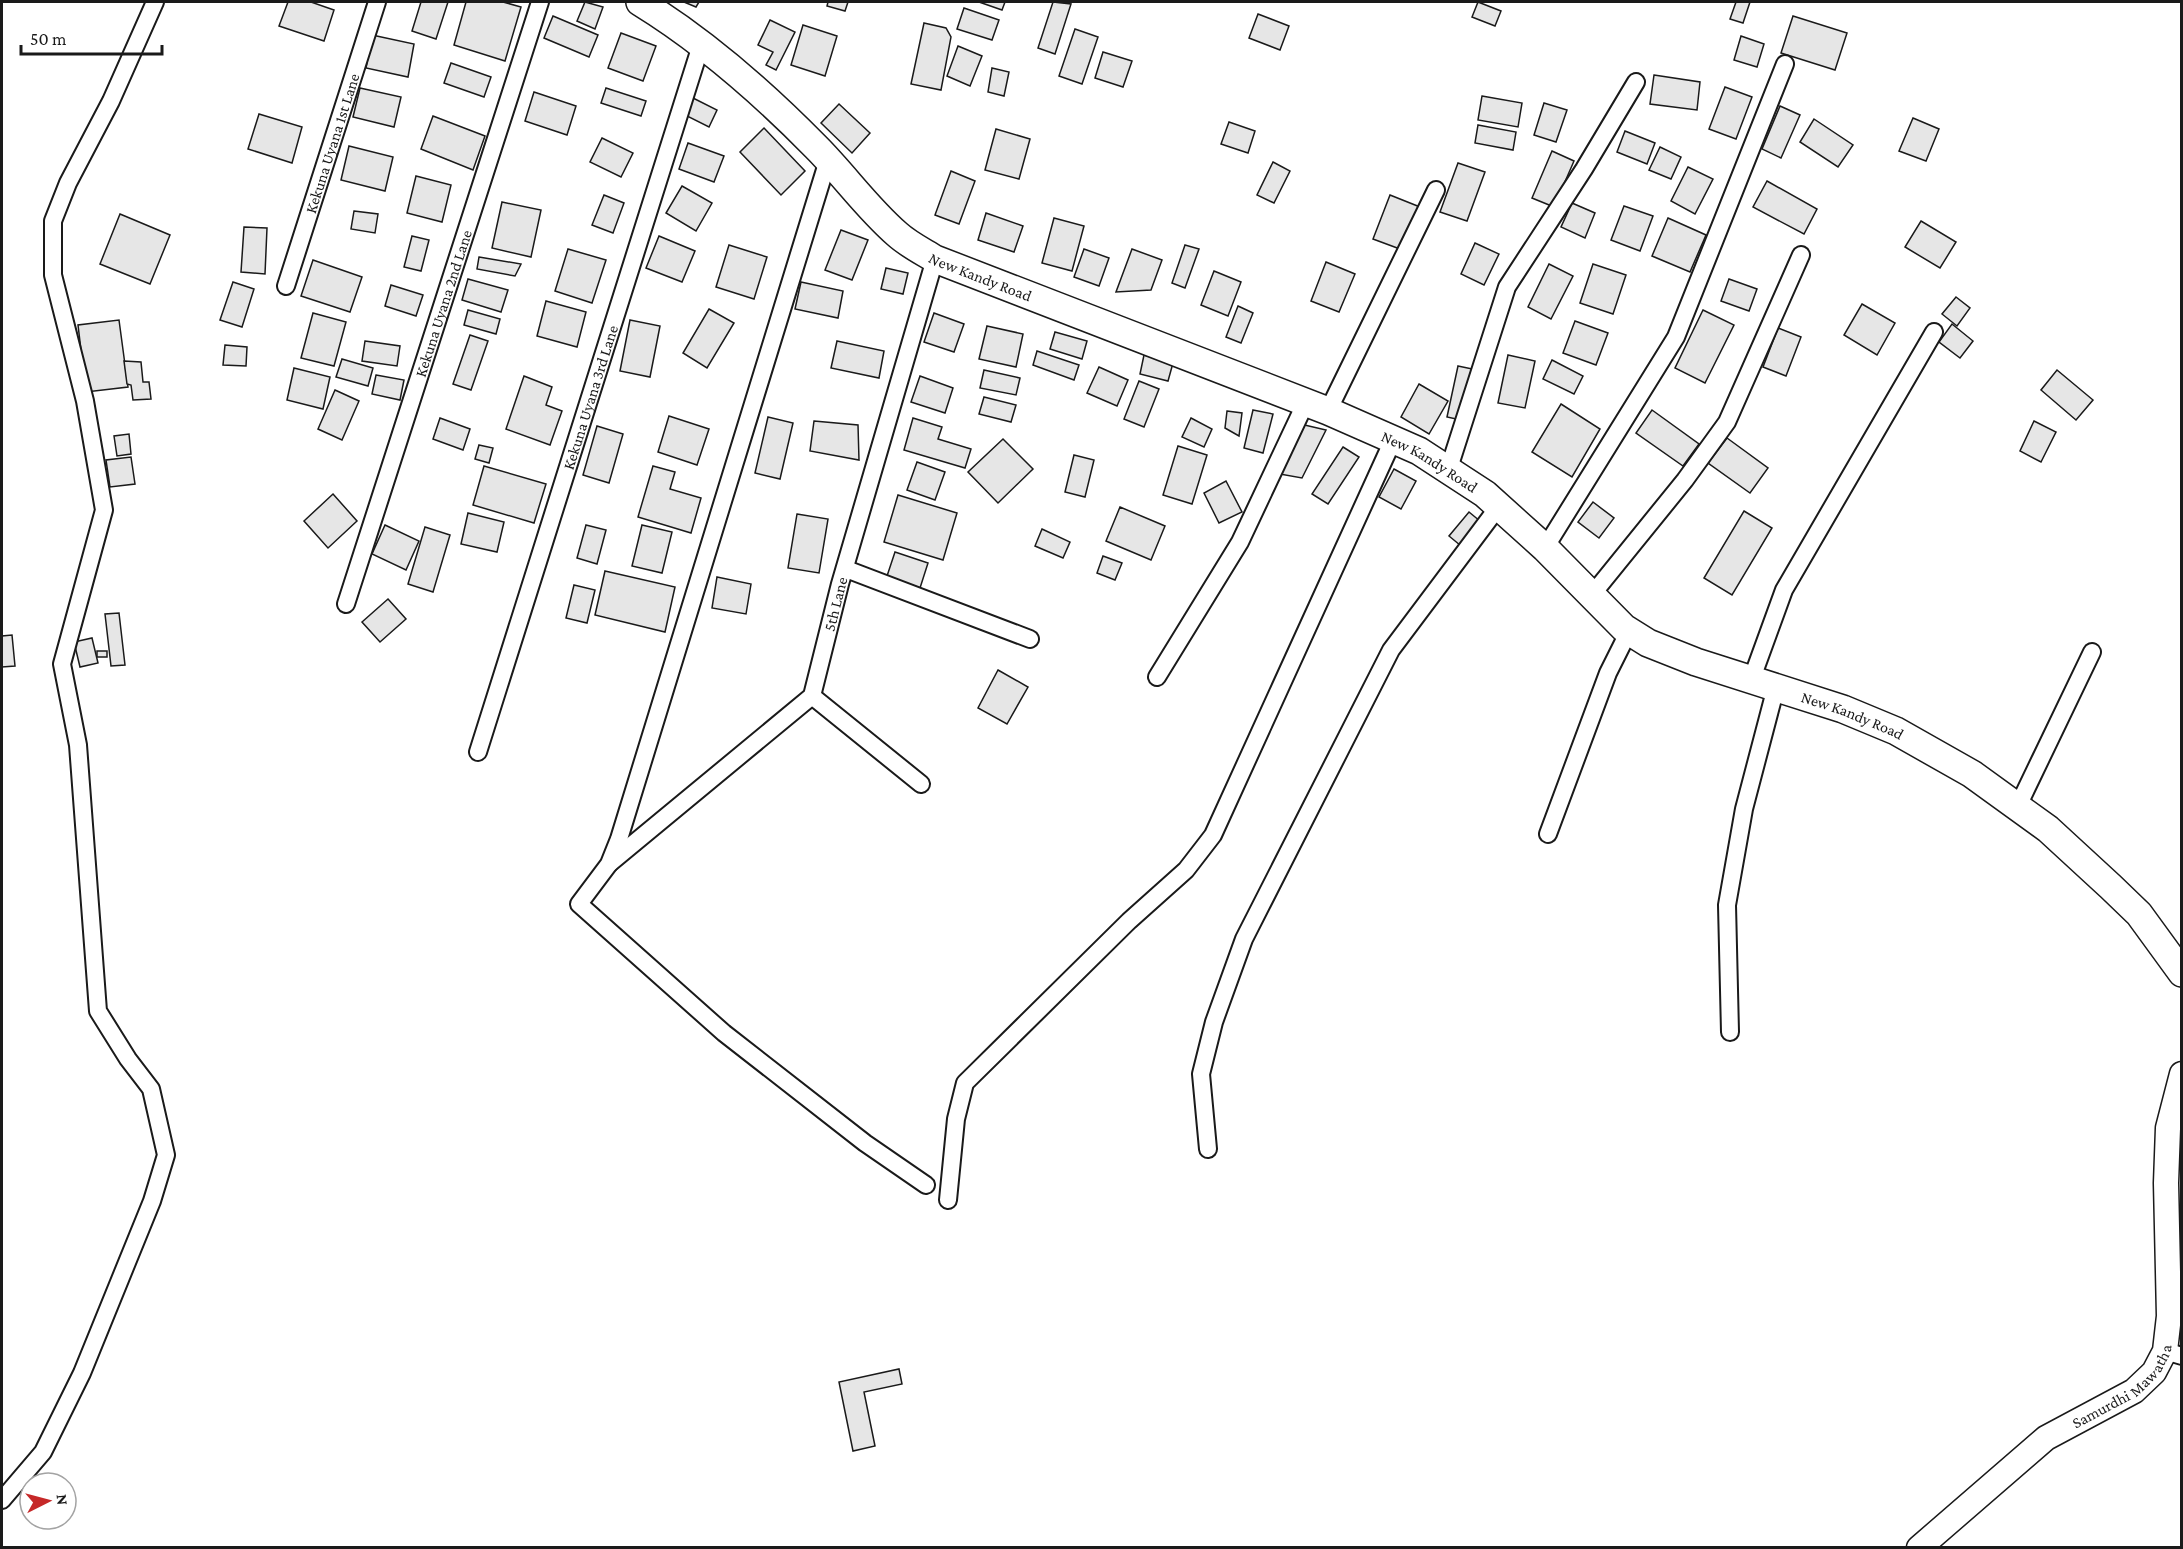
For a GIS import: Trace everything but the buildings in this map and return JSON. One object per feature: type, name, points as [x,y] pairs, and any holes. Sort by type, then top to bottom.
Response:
[{"type":"main road","name":"New Kandy Road","points":[[640,2],[702,42],[767,99],[828,160],[885,223],[899,236],[935,259],[1394,438],[1449,468],[1499,506],[1629,631],[1648,643],[1696,662],[1844,709],[1896,731],[1955,763],[2018,806],[2048,829],[2139,914],[2181,973]]},
{"type":"main road","name":"Samurdhi Mawatha","points":[[1919,1548],[2046,1438],[2134,1391],[2173,1353],[2169,1316],[2166,1183],[2168,1128],[2181,1074]]},
{"type":"street","points":[[2,1500],[43,1452],[82,1373],[152,1201],[166,1155],[151,1089],[128,1059],[98,1011],[78,745],[62,664],[104,510],[85,401],[53,275],[53,221],[155,2]]},
{"type":"street","name":"Kekuna Uyana 1st Lane","points":[[286,286],[377,2]]},
{"type":"street","name":"Kekuna Uyana 2nd Lane","points":[[346,604],[540,2]]},
{"type":"street","name":"Kekuna Uyana 3rd Lane","points":[[478,752],[702,42]]},
{"type":"street","points":[[1545,548],[1676,337],[1785,64]]},
{"type":"street","points":[[1449,468],[1507,287],[1584,169],[1636,82]]},
{"type":"street","points":[[609,864],[828,160]]},
{"type":"street","points":[[1157,676],[1240,542],[1436,190]]},
{"type":"street","points":[[1591,596],[1685,480],[1727,422],[1801,255]]},
{"type":"street","name":"5th Lane","points":[[812,696],[935,259]]},
{"type":"street","points":[[1730,1032],[1727,904],[1764,682],[1784,590],[1934,332]]},
{"type":"street","points":[[948,1200],[956,1119],[965,1083],[1129,921],[1186,870],[1213,835],[1394,438]]},
{"type":"street","points":[[1208,1149],[1201,1074],[1214,1022],[1244,939],[1391,650],[1499,506]]},
{"type":"street","points":[[846,569],[1030,639]]},
{"type":"street","points":[[1548,834],[1608,673],[1629,631]]},
{"type":"street","points":[[2018,806],[2092,652]]},
{"type":"street","points":[[921,784],[812,696],[609,864],[579,904],[724,1033],[865,1143],[926,1185]]}]
